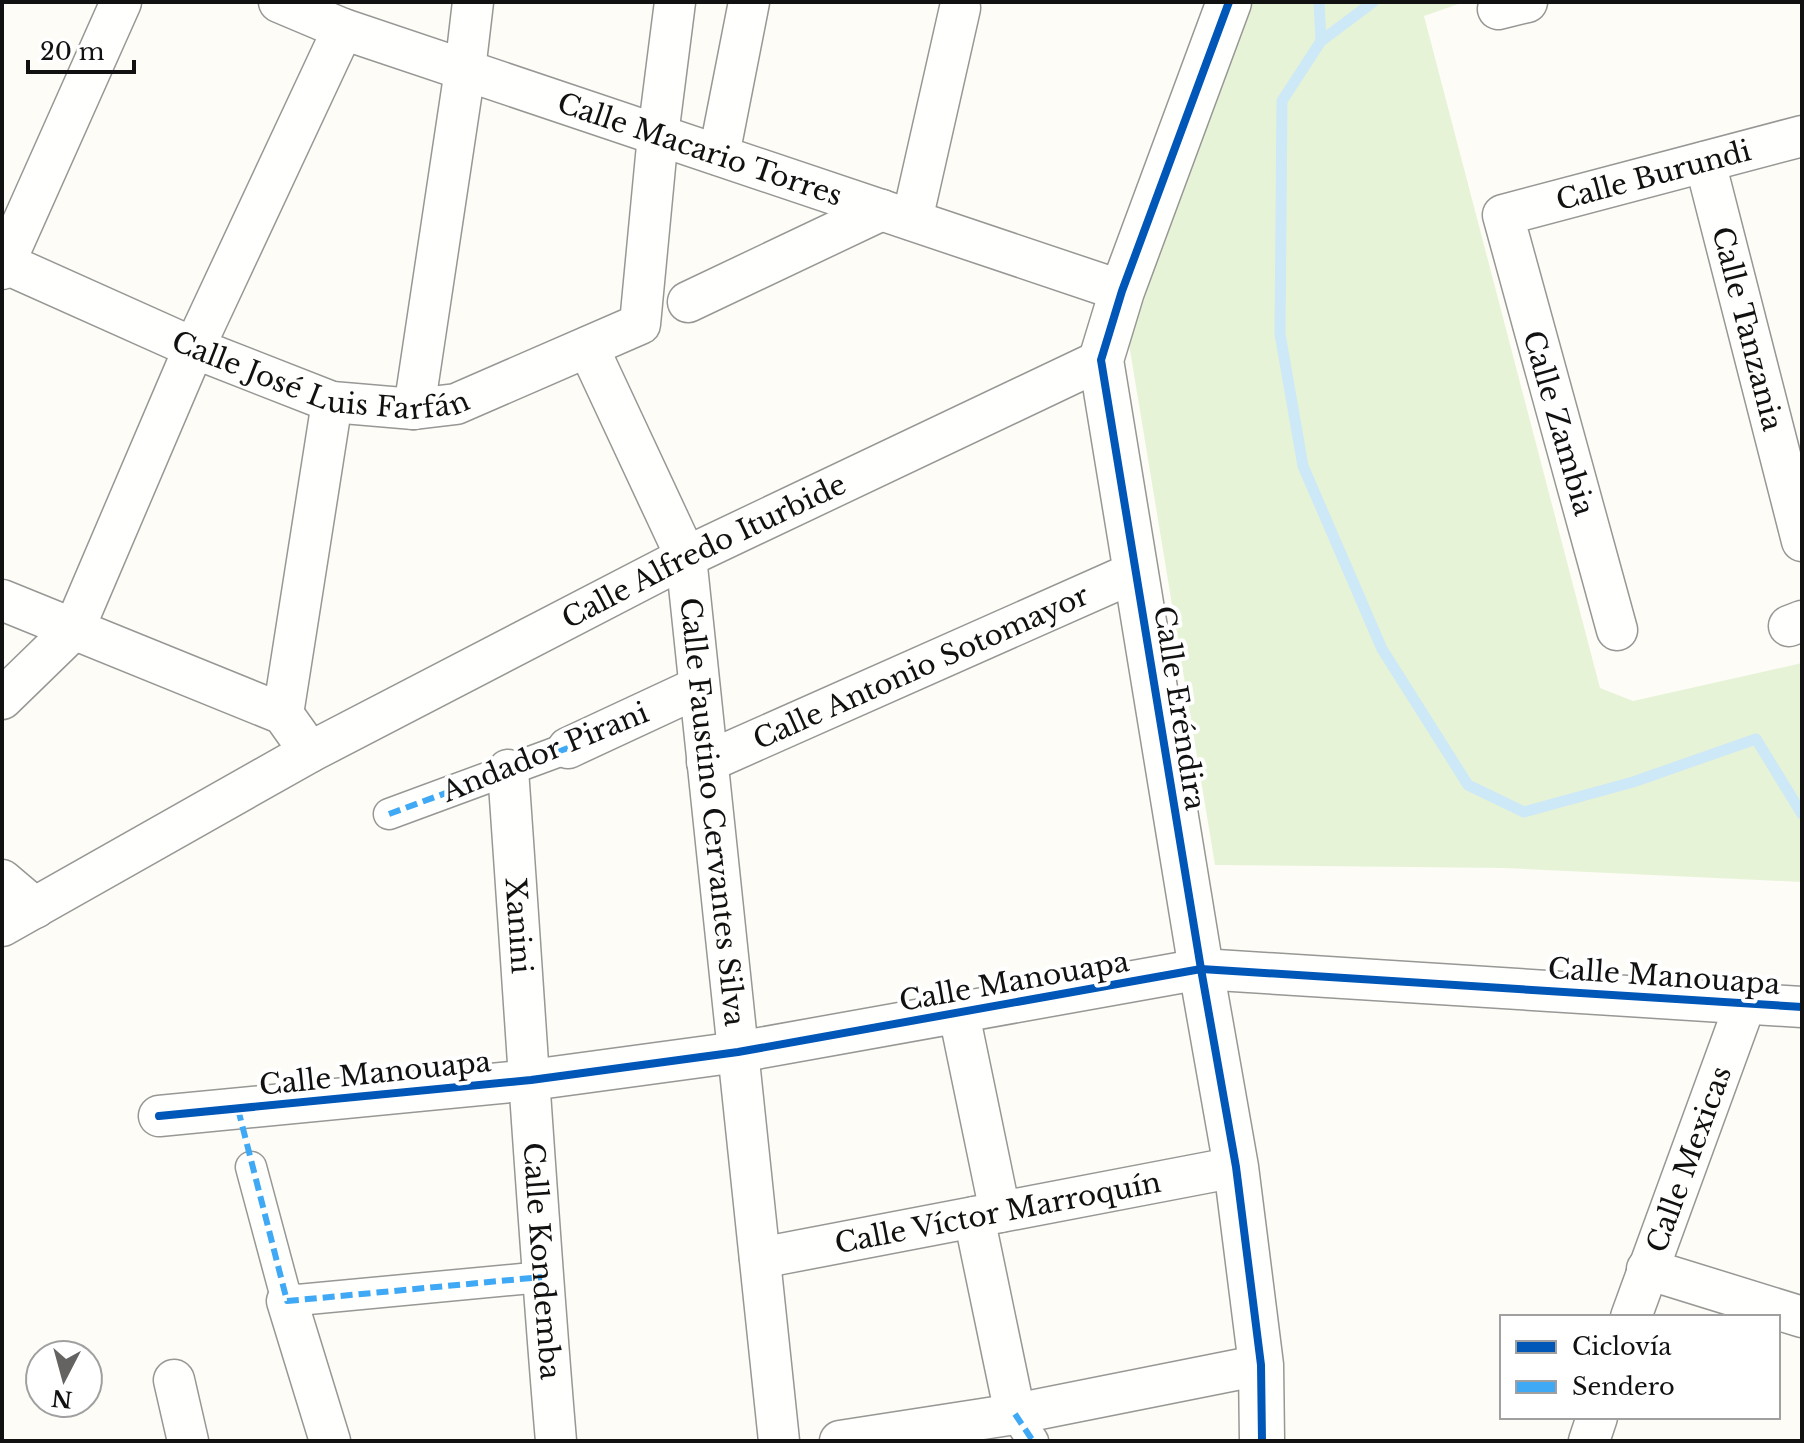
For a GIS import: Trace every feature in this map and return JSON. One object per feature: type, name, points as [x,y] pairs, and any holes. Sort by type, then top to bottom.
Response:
[{"type":"street","points":[[3,265],[121,2]]},
{"type":"street","name":"Calle Macario Torres","points":[[279,2],[343,29],[1122,291]]},
{"type":"street","points":[[414,409],[473,2]]},
{"type":"street","points":[[658,135],[675,2]]},
{"type":"street","points":[[719,155],[749,2]]},
{"type":"street","name":"Calle Eréndira","points":[[1229,2],[1122,291],[1101,360],[1236,1167],[1261,1365],[1262,1441]]},
{"type":"street","points":[[688,302],[897,215],[960,8]]},
{"type":"street","points":[[2,699],[74,629],[194,348],[343,29]]},
{"type":"street","name":"Calle José Luis Farfán","points":[[3,265],[194,348],[332,402],[414,409],[456,404],[640,324],[658,135]]},
{"type":"street","name":"Calle Burundi","points":[[1503,215],[1802,136]]},
{"type":"street","name":"Calle Tanzania","points":[[1705,162],[1802,541]]},
{"type":"street","name":"Calle Zambia","points":[[1503,215],[1617,630]]},
{"type":"street","name":"Calle Faustino Cervantes Silva","points":[[588,347],[686,557],[779,1441]]},
{"type":"street","name":"Calle Alfredo Iturbide","points":[[18,917],[310,752],[686,557],[1101,360]]},
{"type":"street","points":[[283,714],[332,402]]},
{"type":"street","name":"Calle Antonio Sotomayor","points":[[707,762],[1135,572]]},
{"type":"street","points":[[2,600],[283,714],[310,752]]},
{"type":"street","name":"Andador Pirani","points":[[389,814],[568,748],[699,687]]},
{"type":"street","name":"Xanini","points":[[508,770],[531,1080]]},
{"type":"street","points":[[2,880],[18,917]]},
{"type":"street","name":"Calle Manouapa","points":[[159,1116],[531,1080],[738,1052],[1201,969],[1802,1007]]},
{"type":"street","name":"Calle Mexicas","points":[[1632,1315],[1746,1002]]},
{"type":"street","points":[[959,1014],[987,1214],[1024,1428]]},
{"type":"street","name":"Calle Kondemba","points":[[531,1080],[542,1277],[556,1441]]},
{"type":"street","points":[[251,1167],[287,1301],[330,1441]]},
{"type":"street","name":"Calle Víctor Marroquín","points":[[760,1258],[1236,1167]]},
{"type":"street","points":[[1647,1269],[1802,1317]]},
{"type":"street","points":[[287,1301],[542,1277]]},
{"type":"street","points":[[840,1441],[1024,1428],[1261,1365]]},
{"type":"street","points":[[174,1380],[188,1441]]},
{"type":"street","points":[[1589,1441],[1596,1419]]},
{"type":"green space","points":[[1253,2],[1464,2],[1424,16],[1600,688],[1633,701],[1802,663],[1802,882],[1504,868],[1215,865],[1129,344],[1231,39]]},
{"type":"waterway","points":[[1319,2],[1321,41]]},
{"type":"waterway","points":[[1373,2],[1321,41],[1282,101],[1280,334],[1303,466],[1382,649],[1468,785],[1524,812],[1633,782],[1756,739],[1802,814]]},
{"type":"marked path","points":[[389,814],[568,748]]},
{"type":"marked path","points":[[238,1109],[287,1301],[542,1277]]},
{"type":"marked path","points":[[1015,1414],[1033,1441]]},
{"type":"cycle path","points":[[1229,2],[1122,291],[1101,360],[1236,1167],[1261,1365],[1262,1441]]},
{"type":"cycle path","points":[[159,1116],[531,1080],[738,1052],[1201,969],[1802,1007]]}]
